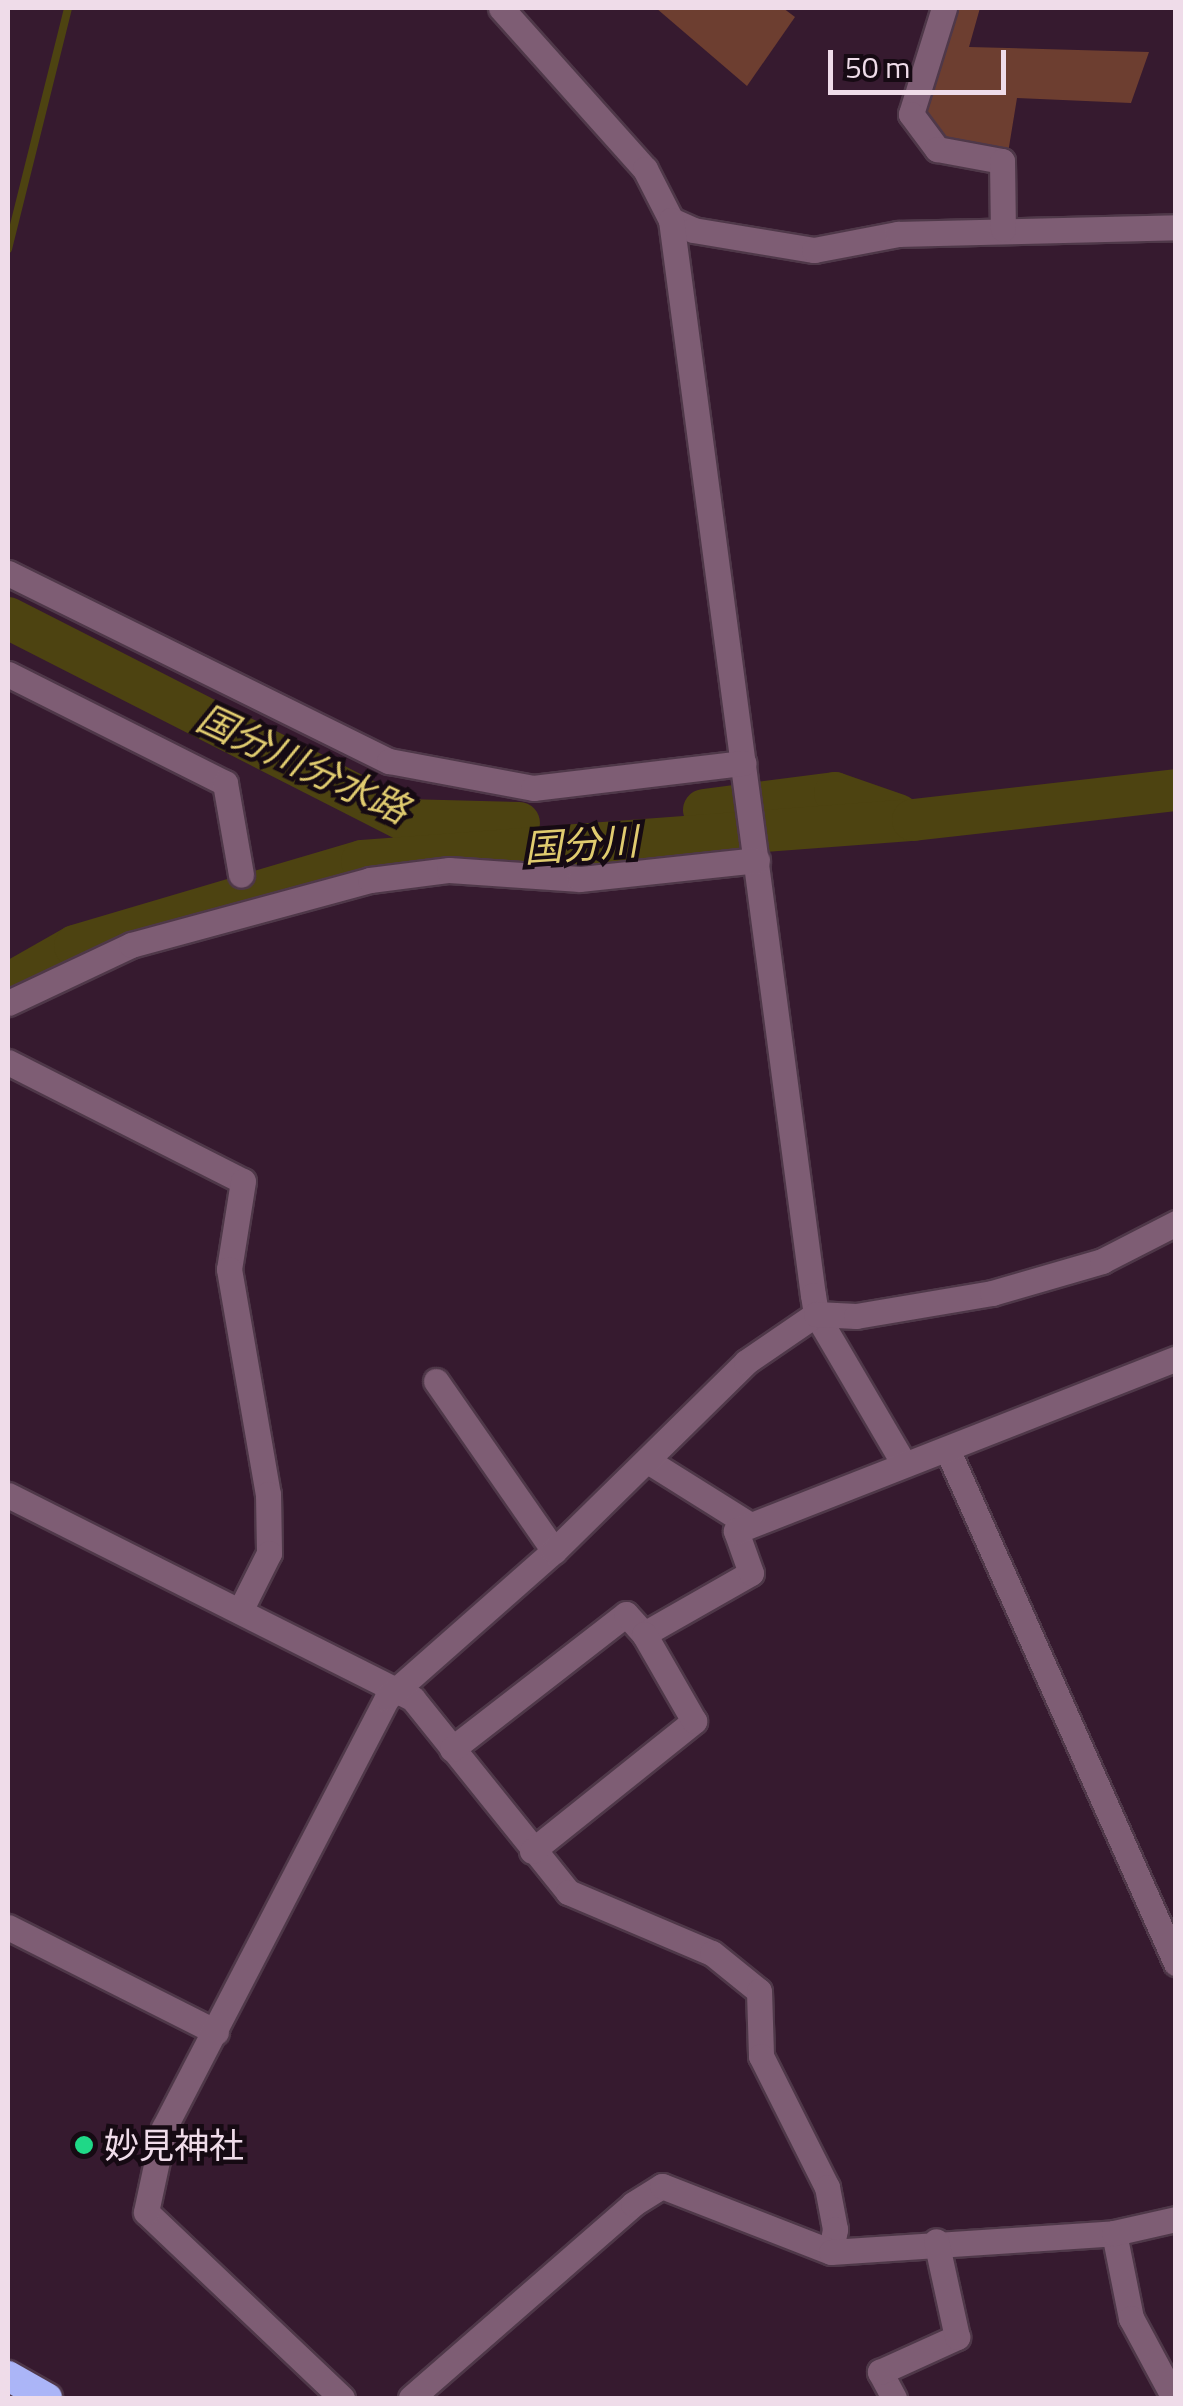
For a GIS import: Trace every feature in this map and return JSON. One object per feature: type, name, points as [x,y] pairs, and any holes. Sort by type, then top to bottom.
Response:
[{"type":"highway","points":[[8,2376],[47,2398]]},
{"type":"street","points":[[501,8],[644,168],[671,220],[816,1314],[903,1462]]},
{"type":"street","points":[[944,8],[911,114],[937,148],[1002,161],[1002,229]]},
{"type":"street","points":[[671,220],[814,250],[898,234],[1176,226]]},
{"type":"street","points":[[8,572],[389,761],[532,788],[744,763]]},
{"type":"street","points":[[8,674],[224,783],[241,875]]},
{"type":"street","points":[[8,1003],[146,940],[370,880],[448,870],[580,880],[757,860]]},
{"type":"street","points":[[8,1062],[243,1181],[229,1268],[268,1494],[269,1553],[240,1611]]},
{"type":"street","points":[[342,2398],[146,2212],[164,2128],[386,1698],[554,1551],[746,1362],[816,1314],[856,1316],[992,1293],[1102,1261],[1176,1222]]},
{"type":"street","points":[[644,1634],[751,1573],[736,1531],[903,1462],[947,1449],[1175,1359]]},
{"type":"street","points":[[436,1381],[554,1551]]},
{"type":"street","points":[[947,1449],[1176,1962]]},
{"type":"street","points":[[648,1461],[750,1525]]},
{"type":"street","points":[[8,1495],[414,1699],[568,1892],[712,1953],[759,1991],[761,2056],[828,2187],[835,2229],[831,2252]]},
{"type":"street","points":[[452,1749],[626,1614],[644,1634],[694,1722],[532,1851]]},
{"type":"street","points":[[8,1927],[216,2032]]},
{"type":"street","points":[[411,2398],[633,2204],[662,2186],[831,2252],[1114,2232],[1176,2219]]},
{"type":"street","points":[[1114,2232],[1132,2318],[1174,2398]]},
{"type":"street","points":[[894,2398],[880,2372],[956,2338],[936,2242]]},
{"type":"shaded area","points":[[656,8],[783,8],[795,17],[747,86]]},
{"type":"shaded area","points":[[950,8],[980,8],[969,47],[1149,52],[1131,103],[1017,98],[1008,153],[940,143],[918,98]]},
{"type":"waterway","points":[[8,249],[68,8]]},
{"type":"waterway","name":"国分川分水路","points":[[8,618],[405,820],[519,823]]},
{"type":"waterway","name":"国分川","points":[[8,984],[75,946],[362,861],[913,820],[1176,790]]},
{"type":"waterway","name":"国分川分水路","points":[[704,810],[835,793],[898,815]]},
{"type":"place","name":"妙見神社","points":[[84,2145]]}]
